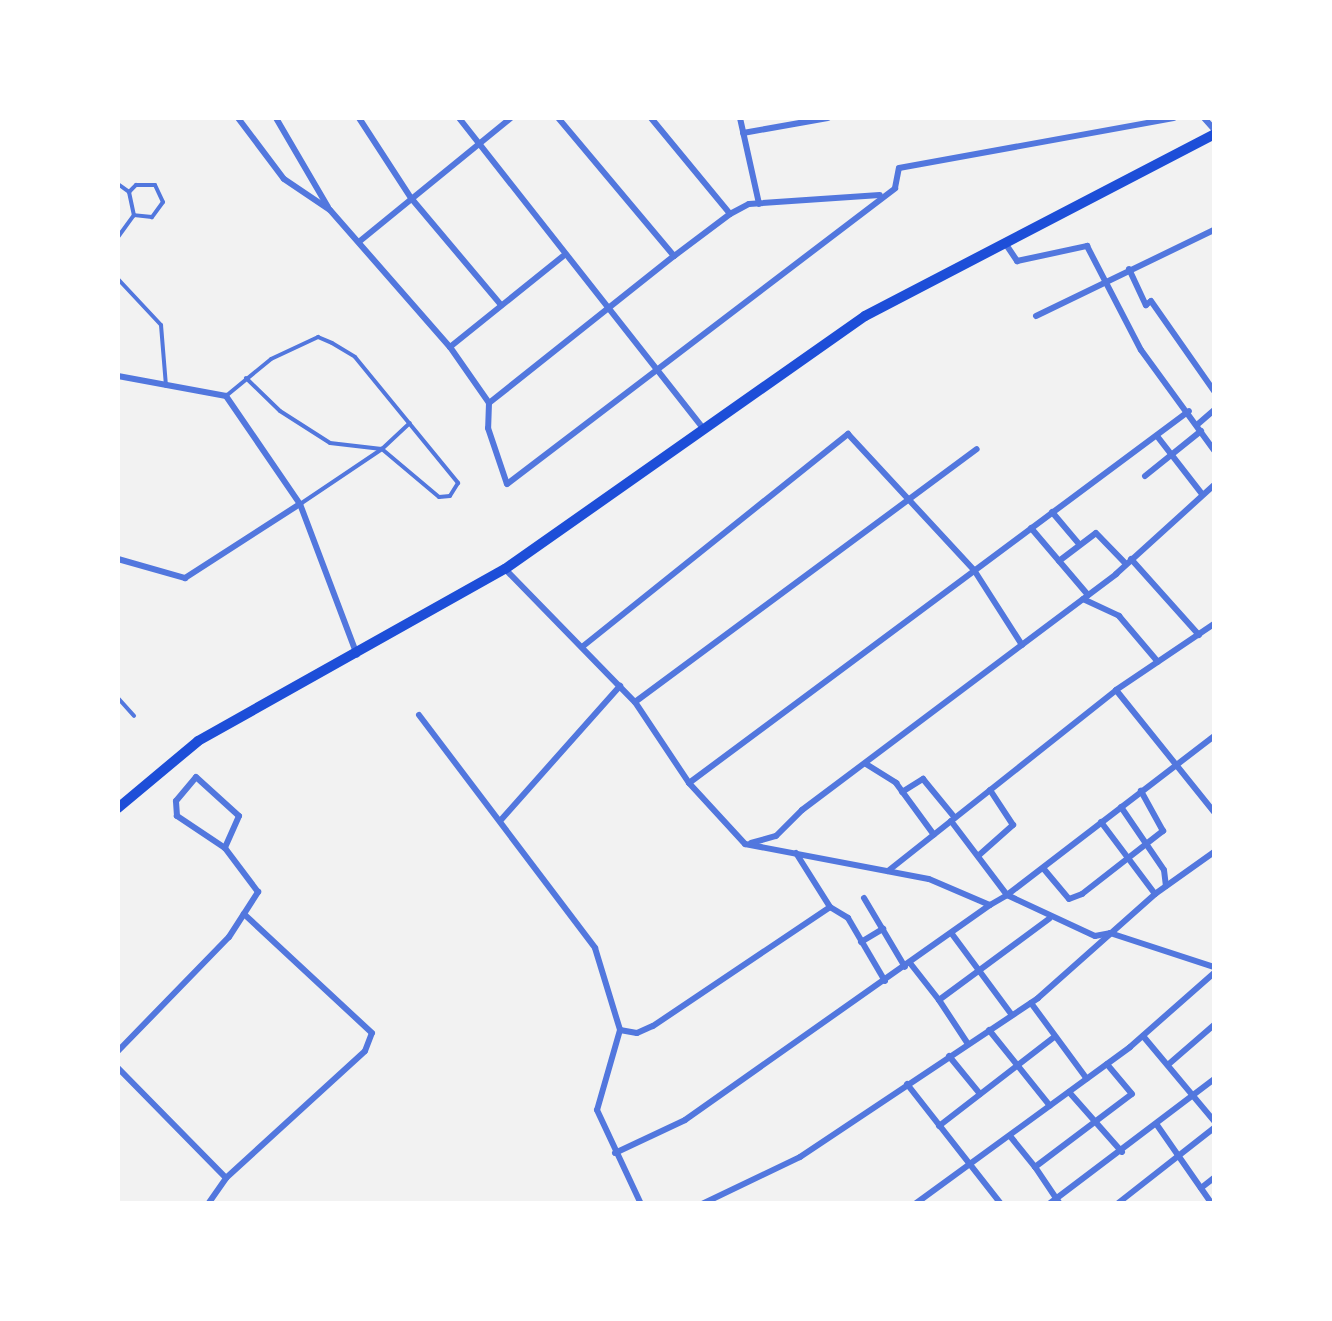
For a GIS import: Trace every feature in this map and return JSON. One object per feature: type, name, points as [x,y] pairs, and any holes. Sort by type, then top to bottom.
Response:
[{"type":"main road","points":[[118,808],[198,741],[358,656],[505,569],[864,316],[1214,132]]},
{"type":"street","points":[[238,118],[296,186],[330,210],[360,241],[450,347],[489,403],[488,428],[507,484],[896,188],[898,168],[946,154],[1174,118]]},
{"type":"street","points":[[276,118],[330,210]]},
{"type":"street","points":[[359,118],[410,198],[501,306]]},
{"type":"street","points":[[459,118],[563,256],[702,427]]},
{"type":"street","points":[[360,241],[510,118]]},
{"type":"street","points":[[558,118],[674,256]]},
{"type":"street","points":[[651,118],[730,214]]},
{"type":"street","points":[[740,118],[758,204]]},
{"type":"street","points":[[743,133],[828,118]]},
{"type":"street","points":[[1204,118],[1214,132]]},
{"type":"street","points":[[296,186],[309,175]]},
{"type":"street","points":[[489,403],[730,214],[758,204],[882,195]]},
{"type":"street","points":[[1036,316],[1214,230]]},
{"type":"street","points":[[1004,242],[1017,261],[1087,246],[1141,350],[1214,450]]},
{"type":"street","points":[[450,347],[563,256]]},
{"type":"street","points":[[1129,270],[1146,304],[1151,301],[1214,390]]},
{"type":"street","points":[[118,376],[226,396],[300,504],[358,656]]},
{"type":"street","points":[[1145,476],[1200,428],[1214,410]]},
{"type":"street","points":[[689,783],[1189,411]]},
{"type":"street","points":[[582,647],[848,434],[908,504],[974,570],[1022,646]]},
{"type":"street","points":[[1156,436],[1202,494]]},
{"type":"street","points":[[636,702],[908,504],[977,449]]},
{"type":"street","points":[[745,844],[776,836],[1129,562],[1214,485]]},
{"type":"street","points":[[118,559],[185,578],[300,504]]},
{"type":"street","points":[[1052,512],[1078,544]]},
{"type":"street","points":[[1031,528],[1085,597],[1119,616],[1158,662]]},
{"type":"street","points":[[1059,561],[1078,544],[1099,534],[1198,635]]},
{"type":"street","points":[[505,569],[636,702],[689,783],[745,844],[929,879],[990,905]]},
{"type":"street","points":[[887,872],[1116,690],[1214,624]]},
{"type":"street","points":[[500,821],[620,686]]},
{"type":"street","points":[[1116,690],[1214,812]]},
{"type":"street","points":[[419,714],[596,948],[620,1030],[597,1110],[641,1204]]},
{"type":"street","points":[[614,1153],[684,1120],[908,965],[1007,895],[1214,736]]},
{"type":"street","points":[[866,764],[902,792],[934,835]]},
{"type":"street","points":[[118,1051],[229,938],[258,884],[225,848],[178,816],[176,801],[196,777],[240,816],[225,848]]},
{"type":"street","points":[[902,792],[923,779],[1007,895],[1049,919],[1095,936],[1110,933],[1214,970],[1107,1064],[1010,1136],[964,1163],[915,1204]]},
{"type":"street","points":[[978,856],[1012,825],[990,790]]},
{"type":"street","points":[[1043,868],[1072,900],[1127,858],[1164,827],[1141,792]]},
{"type":"street","points":[[1120,807],[1146,843],[1166,886]]},
{"type":"street","points":[[1101,822],[1155,894]]},
{"type":"street","points":[[702,1204],[800,1157],[1031,1003],[1088,960],[1110,933],[1155,894],[1214,852]]},
{"type":"street","points":[[796,853],[830,907],[848,918],[884,981]]},
{"type":"street","points":[[864,898],[882,929],[968,1044]]},
{"type":"street","points":[[620,1030],[637,1034],[654,1026],[830,907]]},
{"type":"street","points":[[208,1204],[226,1178],[365,1051],[372,1034],[244,914]]},
{"type":"street","points":[[938,1000],[1049,919]]},
{"type":"street","points":[[861,942],[882,929]]},
{"type":"street","points":[[952,934],[1012,1015]]},
{"type":"street","points":[[1031,1003],[1088,1078]]},
{"type":"street","points":[[1170,1063],[1214,1025]]},
{"type":"street","points":[[989,1030],[1050,1106]]},
{"type":"street","points":[[1117,1204],[1214,1125],[1170,1063],[1142,1036]]},
{"type":"street","points":[[939,1126],[1054,1037]]},
{"type":"street","points":[[949,1056],[980,1094]]},
{"type":"street","points":[[1035,1167],[1132,1094],[1107,1064]]},
{"type":"street","points":[[118,1068],[226,1178]]},
{"type":"street","points":[[1010,1136],[1035,1167],[1055,1202],[1214,1079]]},
{"type":"street","points":[[907,1084],[964,1163],[1001,1204]]},
{"type":"street","points":[[1070,1092],[1122,1152]]},
{"type":"street","points":[[1157,1126],[1212,1204]]},
{"type":"street","points":[[1201,1188],[1214,1178]]},
{"type":"street","points":[[928,1192],[937,1204]]},
{"type":"lane","points":[[118,184],[130,192],[134,214],[118,237]]},
{"type":"lane","points":[[130,192],[136,185],[155,185],[164,202],[152,217],[134,214]]},
{"type":"lane","points":[[118,280],[161,325],[166,386]]},
{"type":"lane","points":[[226,396],[246,378],[318,338],[355,357],[456,476],[455,491],[438,496],[382,450],[330,443],[280,411],[246,378]]},
{"type":"lane","points":[[300,504],[382,450],[410,423]]},
{"type":"lane","points":[[118,698],[134,716]]}]
